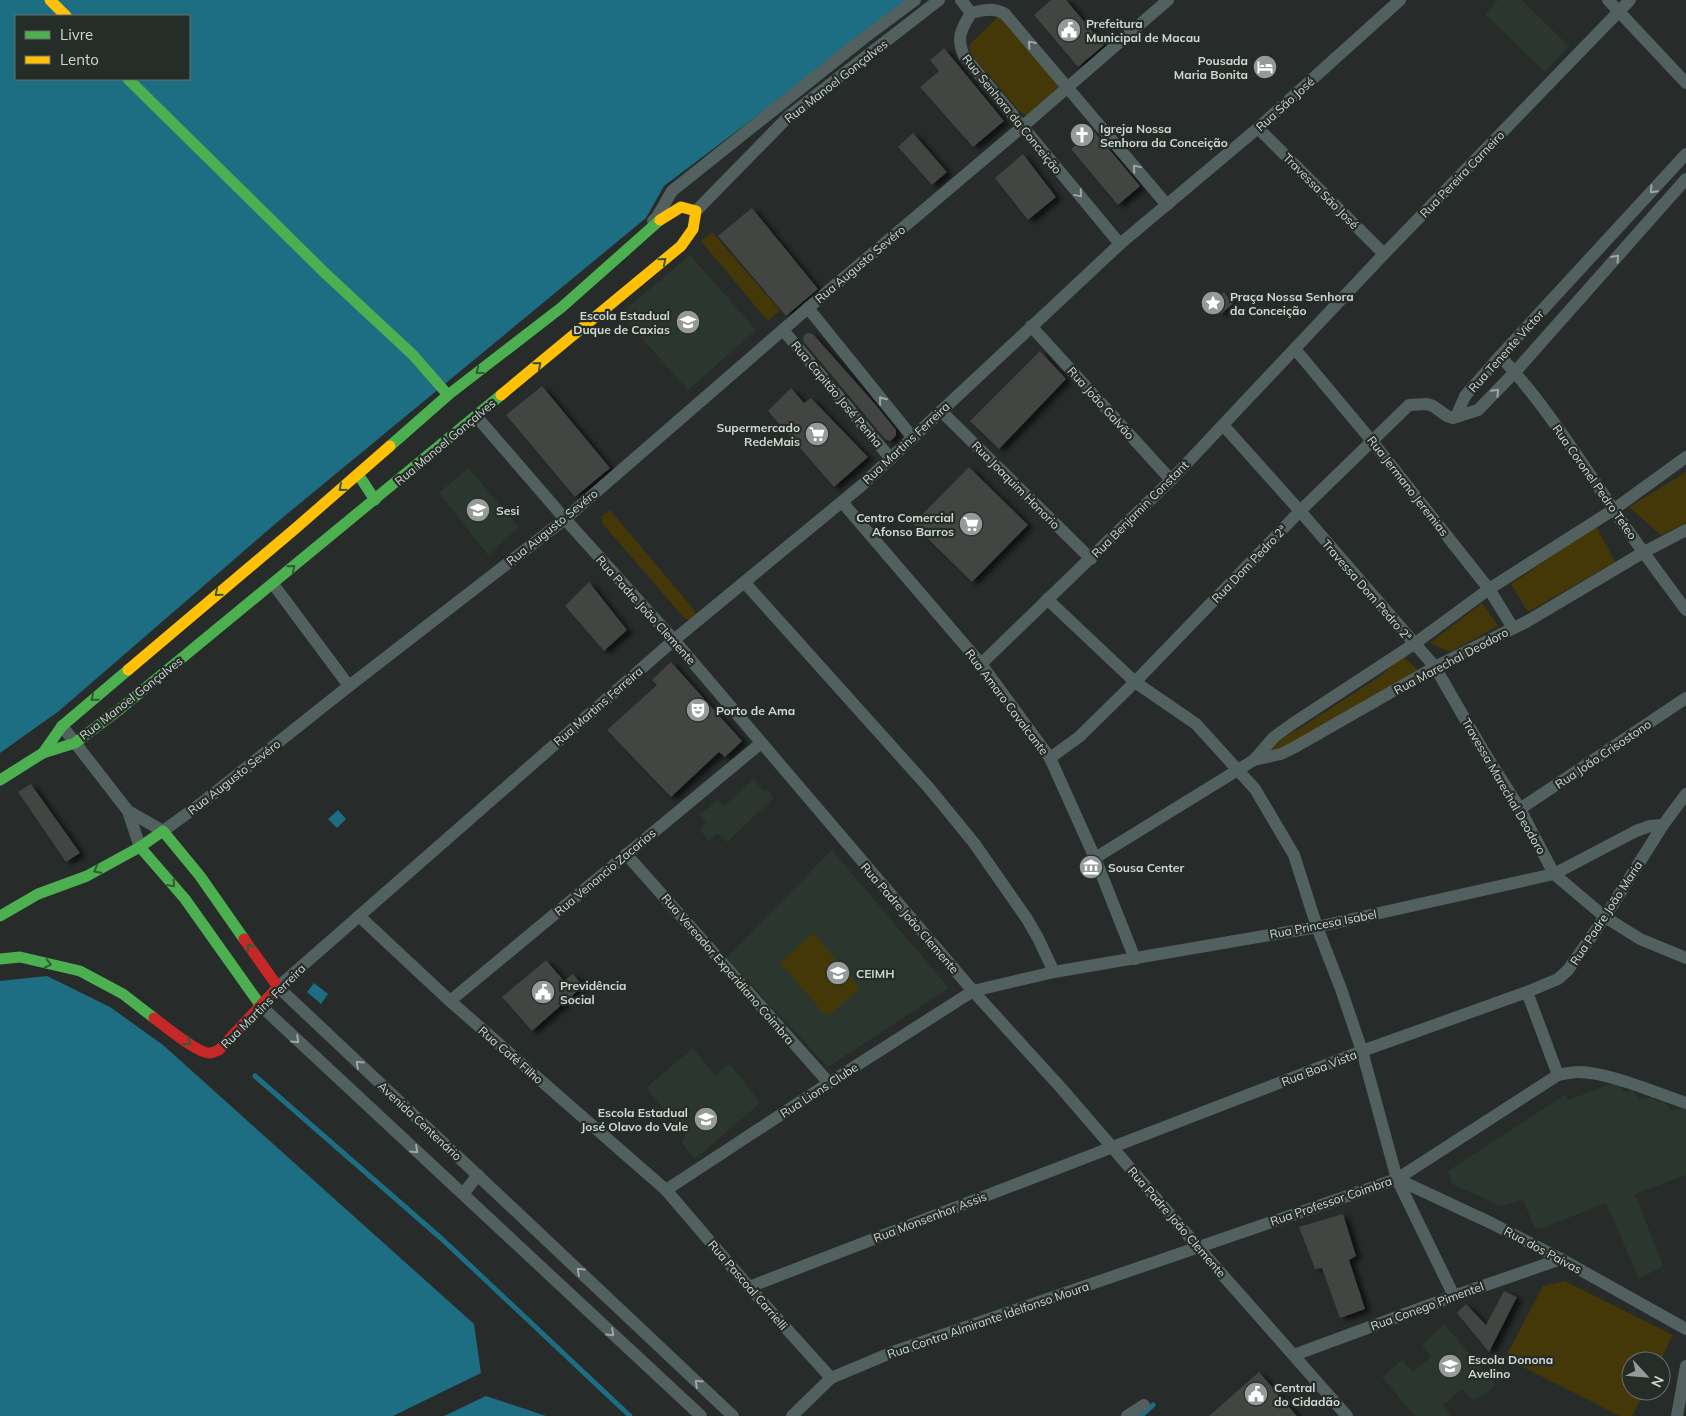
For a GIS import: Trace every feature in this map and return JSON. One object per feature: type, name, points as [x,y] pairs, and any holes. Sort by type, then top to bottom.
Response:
[{"type":"street","points":[[50,0],[65,15]]},
{"type":"street","points":[[494,359],[500,347],[554,305],[657,217],[672,191],[864,38],[915,0]]},
{"type":"street","name":"Rua Manoel Gonçalves","points":[[43,753],[62,726],[203,623],[273,584],[681,246],[693,229],[696,211],[789,116],[939,0]]},
{"type":"street","points":[[961,0],[971,12],[990,8],[1005,14],[1167,205]]},
{"type":"street","name":"Rua Augusto Sevéro","points":[[0,916],[38,894],[87,876],[140,847],[163,831],[203,802],[348,686],[565,519],[1168,0]]},
{"type":"street","name":"Rua São José","points":[[1167,205],[1258,128],[1400,0]]},
{"type":"street","points":[[1608,0],[1686,83]]},
{"type":"street","name":"Rua Pereira Carneiro","points":[[1295,349],[1384,254],[1630,0]]},
{"type":"street","name":"Rua Senhora da Conceição","points":[[971,12],[960,36],[959,45],[964,56],[1120,244]]},
{"type":"street","points":[[129,80],[326,274],[413,356],[444,391]]},
{"type":"street","name":"Travessa São José","points":[[1258,128],[1384,254]]},
{"type":"street","name":"Rua Tenente Victor","points":[[1456,417],[1465,396],[1686,154]]},
{"type":"street","name":"Rua Tenente Victor","points":[[1456,417],[1478,410],[1515,372],[1686,179]]},
{"type":"street","name":"Rua Martins Ferreira","points":[[0,959],[20,957],[80,970],[123,994],[188,1043],[204,1052],[211,1053],[219,1050],[278,987],[674,640],[842,502],[891,459],[1120,244],[1167,205]]},
{"type":"street","name":"Rua Manoel Gonçalves","points":[[43,753],[75,743],[120,709],[203,623],[444,391],[494,359],[562,307],[661,219],[680,207],[696,211]]},
{"type":"street","points":[[1582,267],[1596,281]]},
{"type":"street","points":[[808,308],[913,438]]},
{"type":"street","name":"Rua João Galvão","points":[[1031,326],[1171,480]]},
{"type":"street","name":"Rua Capitão José Penha","points":[[783,330],[891,459]]},
{"type":"street","name":"Rua Benjamin Constant","points":[[981,664],[1171,480],[1295,349]]},
{"type":"street","name":"Rua Jermano Jeremias","points":[[1295,349],[1371,440],[1489,589],[1513,628]]},
{"type":"street","name":"Rua Coronel Pedro Teteo","points":[[1500,356],[1515,372],[1566,439],[1613,510],[1686,610]]},
{"type":"street","name":"Rua Dom Pedro 2ª","points":[[1050,758],[1079,737],[1135,682],[1300,511],[1409,405],[1427,404],[1447,416],[1456,417]]},
{"type":"street","name":"Rua Joaquim Honorio","points":[[942,411],[1090,559]]},
{"type":"street","name":"Rua Padre João Clemente","points":[[476,416],[565,519],[674,640],[973,991],[1062,1089],[1347,1416]]},
{"type":"street","name":"Travessa Dom Pedro 2ª","points":[[1223,425],[1435,667]]},
{"type":"street","name":"Rua Marechal Deodoro","points":[[1095,858],[1254,760],[1274,737],[1414,644],[1489,589],[1613,510],[1686,457]]},
{"type":"street","points":[[358,474],[375,500]]},
{"type":"street","name":"Rua Amaro Cavalcante","points":[[842,502],[981,664],[1050,758],[1095,858],[1135,959]]},
{"type":"street","name":"Rua Marechal Deodoro","points":[[1254,760],[1282,754],[1435,667],[1513,628],[1644,552],[1686,530]]},
{"type":"street","points":[[744,583],[929,788],[974,843],[1027,919],[1054,972]]},
{"type":"street","points":[[273,584],[348,686]]},
{"type":"street","points":[[1047,599],[1135,682],[1196,724],[1255,789],[1294,855],[1362,1051],[1397,1179],[1454,1296]]},
{"type":"street","name":"Travessa Marechal Deodoro","points":[[1435,667],[1520,810],[1554,874],[1605,917],[1640,939],[1686,958]]},
{"type":"street","name":"Rua João Crisostono","points":[[1520,810],[1686,698]]},
{"type":"street","name":"Avenida Centenário","points":[[62,726],[128,811],[140,847],[185,899],[261,1006],[701,1416]]},
{"type":"street","name":"Rua Venancio Zacarias","points":[[450,1001],[761,743]]},
{"type":"street","points":[[0,780],[43,753]]},
{"type":"street","name":"Rua Padre João Maria","points":[[1528,992],[1558,979],[1568,970],[1605,917],[1663,825],[1686,794]]},
{"type":"street","name":"Avenida Centenário","points":[[128,811],[163,831],[200,876],[278,987],[733,1416]]},
{"type":"street","name":"Rua Princesa Isabel","points":[[973,991],[1054,972],[1318,926],[1554,874],[1636,831],[1650,826],[1663,825]]},
{"type":"street","name":"Rua Vereador Experidiano Coimbra","points":[[626,854],[829,1083]]},
{"type":"street","name":"Rua Café Filho","points":[[359,916],[450,1001],[666,1190]]},
{"type":"street","name":"Rua Lions Clube","points":[[666,1190],[973,991]]},
{"type":"street","points":[[1528,992],[1558,1075],[1577,1072],[1594,1074],[1629,1083],[1686,1103]]},
{"type":"street","name":"Rua Boa Vista","points":[[1111,1147],[1362,1051],[1528,992]]},
{"type":"street","name":"Rua Professor Coimbra","points":[[1198,1247],[1397,1179],[1558,1075]]},
{"type":"street","name":"Rua Monsenhor Assis","points":[[749,1287],[1111,1147]]},
{"type":"street","points":[[463,1194],[478,1175]]},
{"type":"street","name":"Rua dos Paivas","points":[[1397,1179],[1491,1223],[1561,1259],[1686,1330]]},
{"type":"street","name":"Rua Pascoal Carrielli","points":[[666,1190],[749,1287],[831,1378]]},
{"type":"street","name":"Rua Contra Almirante Idelfonso Moura","points":[[792,1416],[831,1378],[893,1352],[1198,1247]]},
{"type":"street","name":"Rua Conego Pimentel","points":[[1294,1355],[1561,1259]]},
{"type":"street","points":[[1677,1416],[1686,1366]]},
{"type":"street","points":[[1128,1416],[1144,1404]]},
{"type":"shaded area","points":[[1498,0],[1522,0],[1569,46],[1545,72],[1485,14]]},
{"type":"shaded area","points":[[998,17],[1003,17],[1057,81],[1058,88],[1027,115],[1019,111],[970,53],[971,43]]},
{"type":"shaded area","points":[[712,232],[780,310],[768,321],[701,241]]},
{"type":"shaded area","name":"Escola Estadual Duque de Caxias","points":[[690,255],[756,330],[688,390],[620,314]]},
{"type":"shaded area","name":"Sesi","points":[[468,468],[519,527],[488,555],[439,493]]},
{"type":"shaded area","points":[[1686,472],[1686,523],[1661,535],[1629,507]]},
{"type":"shaded area","points":[[610,510],[695,611],[695,617],[690,620],[685,619],[603,524],[601,517]]},
{"type":"shaded area","points":[[1596,526],[1615,562],[1528,612],[1511,584]]},
{"type":"shaded area","points":[[1482,603],[1498,626],[1450,652],[1430,643]]},
{"type":"shaded area","points":[[1402,656],[1418,670],[1296,742],[1263,754],[1279,740],[1382,675]]},
{"type":"shaded area","points":[[753,779],[764,791],[766,789],[774,798],[727,842],[717,833],[709,841],[700,830],[706,823],[699,815],[718,799],[724,806]]},
{"type":"shaded area","name":"CEIMH","points":[[832,850],[949,988],[828,1067],[726,958]]},
{"type":"shaded area","points":[[813,933],[860,988],[827,1017],[780,963]]},
{"type":"shaded area","name":"Escola Estadual José Olavo do Vale","points":[[693,1048],[715,1075],[730,1064],[760,1103],[695,1159],[681,1142],[686,1136],[646,1088]]},
{"type":"shaded area","points":[[1619,1081],[1623,1091],[1633,1090],[1639,1099],[1653,1097],[1656,1102],[1665,1101],[1670,1110],[1686,1108],[1686,1175],[1635,1194],[1663,1266],[1639,1279],[1606,1203],[1540,1229],[1534,1227],[1523,1200],[1501,1206],[1452,1184],[1448,1171],[1566,1094],[1568,1100]]},
{"type":"shaded area","points":[[1565,1281],[1673,1335],[1665,1351],[1621,1351],[1621,1401],[1640,1401],[1632,1416],[1620,1416],[1505,1358],[1543,1286]]},
{"type":"shaded area","name":"Escola Donona Avelino","points":[[1444,1324],[1496,1385],[1474,1401],[1462,1389],[1443,1405],[1451,1416],[1415,1416],[1382,1377],[1402,1360],[1413,1372],[1431,1357],[1422,1345]]},
{"type":"water","points":[[0,0],[910,0],[664,186],[646,218],[281,519],[59,711],[0,753]]},
{"type":"water","points":[[338,810],[346,819],[337,828],[328,819]]},
{"type":"water","points":[[47,976],[110,1007],[163,1045],[474,1324],[481,1373],[393,1416],[0,1416],[0,981]]},
{"type":"water","points":[[314,983],[328,994],[321,1004],[307,992]]},
{"type":"water","points":[[486,1396],[546,1416],[444,1416]]},
{"type":"building","name":"Prefeitura Municipal de Macau","points":[[1051,0],[1066,0],[1104,45],[1078,67],[1034,15]]},
{"type":"building","points":[[944,48],[1004,121],[973,147],[920,87],[939,71],[930,60]]},
{"type":"building","points":[[1093,130],[1140,186],[1118,205],[1071,149]]},
{"type":"building","points":[[913,133],[947,172],[932,185],[898,147]]},
{"type":"building","points":[[1023,154],[1056,197],[1028,220],[995,178]]},
{"type":"building","points":[[752,208],[818,289],[786,316],[718,236]]},
{"type":"building","points":[[1224,292],[1233,304],[1221,314],[1212,302]]},
{"type":"building","points":[[808,333],[813,334],[875,404],[896,430],[894,438],[890,441],[885,439],[803,341],[804,335]]},
{"type":"building","points":[[1040,351],[1066,379],[999,449],[970,421]]},
{"type":"building","points":[[542,386],[610,468],[575,497],[506,415]]},
{"type":"building","name":"Supermercado RedeMais","points":[[791,388],[804,403],[811,398],[868,457],[834,487],[768,411]]},
{"type":"building","name":"Centro Comercial Afonso Barros","points":[[969,467],[1028,525],[972,582],[913,524]]},
{"type":"building","points":[[589,582],[627,630],[604,651],[565,606]]},
{"type":"building","points":[[671,662],[742,741],[725,757],[719,752],[671,797],[607,730],[657,685],[652,680]]},
{"type":"building","points":[[31,784],[80,853],[66,862],[18,792]]},
{"type":"building","name":"Previdência Social","points":[[546,960],[564,981],[573,974],[583,986],[532,1031],[502,997]]},
{"type":"building","points":[[1343,1214],[1356,1256],[1349,1260],[1365,1309],[1340,1318],[1322,1268],[1315,1269],[1299,1227]]},
{"type":"building","points":[[1504,1291],[1517,1297],[1489,1352],[1457,1313],[1466,1304],[1486,1325]]},
{"type":"building","name":"Central do Cidadão","points":[[1259,1372],[1297,1416],[1209,1416]]},
{"type":"waterway","points":[[255,1076],[443,1240],[630,1416]]},
{"type":"waterway","points":[[1141,1416],[1153,1405]]},
{"type":"traffic: fast","points":[[129,80],[326,274],[413,355],[448,395]]},
{"type":"traffic: fast","points":[[390,446],[448,395],[562,307],[660,220]]},
{"type":"traffic: fast","points":[[0,780],[43,753],[75,743],[120,709],[501,395]]},
{"type":"traffic: fast","points":[[358,474],[375,500]]},
{"type":"traffic: fast","points":[[43,753],[62,726],[128,670]]},
{"type":"traffic: fast","points":[[0,916],[38,894],[87,876],[140,847],[163,831],[200,876],[244,939]]},
{"type":"traffic: fast","points":[[140,847],[185,899],[261,1006]]},
{"type":"traffic: fast","points":[[0,959],[20,957],[80,971],[123,994],[154,1018]]},
{"type":"traffic: slow","points":[[50,0],[65,15]]},
{"type":"traffic: slow","points":[[501,395],[681,246],[693,229],[696,211],[681,207],[660,220]]},
{"type":"traffic: slow","points":[[128,670],[390,446]]},
{"type":"traffic: jam","points":[[154,1018],[199,1050],[211,1053],[219,1050],[278,987],[244,939]]},
{"type":"place","name":"Prefeitura Municipal de Macau","points":[[1069,30]]},
{"type":"place","name":"Pousada Maria Bonita","points":[[1265,67]]},
{"type":"place","name":"Igreja Nossa Senhora da Conceição","points":[[1082,135]]},
{"type":"place","name":"Praça Nossa Senhora da Conceição","points":[[1213,303]]},
{"type":"place","name":"Escola Estadual Duque de Caxias","points":[[688,322]]},
{"type":"place","name":"Supermercado RedeMais","points":[[817,434]]},
{"type":"place","name":"Sesi","points":[[478,510]]},
{"type":"place","name":"Centro Comercial Afonso Barros","points":[[971,524]]},
{"type":"place","name":"Porto de Ama","points":[[698,710]]},
{"type":"place","name":"Sousa Center","points":[[1091,867]]},
{"type":"place","name":"CEIMH","points":[[838,973]]},
{"type":"place","name":"Previdência Social","points":[[543,992]]},
{"type":"place","name":"Escola Estadual José Olavo do Vale","points":[[706,1119]]},
{"type":"place","name":"Escola Donona Avelino","points":[[1450,1366]]},
{"type":"place","name":"Central do Cidadão","points":[[1256,1394]]}]
